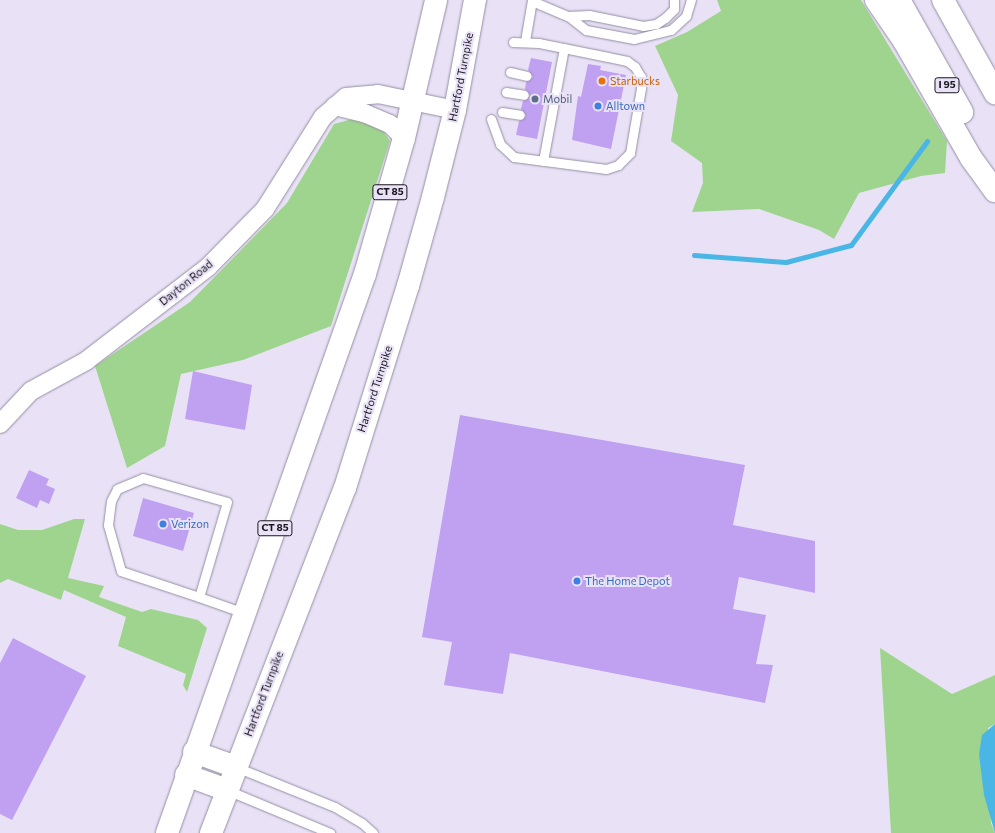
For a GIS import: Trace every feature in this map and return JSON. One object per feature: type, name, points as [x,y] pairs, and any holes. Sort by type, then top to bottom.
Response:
[{"type":"highway","name":"CT 85","points":[[167,833],[194,752],[337,358],[392,186],[436,0]]},
{"type":"highway","name":"Hartford Turnpike","points":[[211,833],[344,488],[408,286],[455,110],[475,0]]},
{"type":"highway","points":[[876,0],[904,41],[971,158],[995,191]]},
{"type":"highway","name":"I 95","points":[[899,0],[995,169]]},
{"type":"highway","points":[[945,0],[956,23],[995,93]]},
{"type":"highway","points":[[194,752],[236,767]]},
{"type":"highway","points":[[186,775],[227,790]]},
{"type":"street","name":"Dayton Road","points":[[0,424],[31,391],[86,361],[208,267],[265,209],[322,117],[346,97],[378,94],[455,110]]},
{"type":"street","points":[[336,106],[364,113],[390,124],[404,138]]},
{"type":"lane","points":[[568,16],[589,15],[643,26],[656,24],[665,18],[674,9],[674,0]]},
{"type":"lane","points":[[525,41],[532,1],[568,16],[586,30],[634,39],[671,30],[686,16],[692,0]]},
{"type":"lane","points":[[491,119],[500,144],[506,152],[514,157],[606,169],[618,165],[630,153],[641,88],[641,76],[635,67],[627,61],[564,48],[525,41],[513,42]]},
{"type":"lane","points":[[543,161],[564,48]]},
{"type":"lane","points":[[510,72],[527,76]]},
{"type":"lane","points":[[548,80],[558,82]]},
{"type":"lane","points":[[506,92],[524,95]]},
{"type":"lane","points":[[545,98],[554,100]]},
{"type":"lane","points":[[502,112],[520,115]]},
{"type":"lane","points":[[541,119],[550,120]]},
{"type":"lane","points":[[199,597],[227,502],[143,478],[117,489],[111,501],[108,525],[121,571],[244,613]]},
{"type":"lane","points":[[236,767],[335,807],[362,823],[373,833]]},
{"type":"lane","points":[[227,790],[330,833]]},
{"type":"green space","points":[[717,0],[861,0],[947,141],[945,173],[921,176],[859,193],[834,239],[819,230],[759,209],[692,212],[703,183],[702,163],[671,141],[678,95],[655,46],[687,32],[721,11]]},
{"type":"green space","points":[[356,118],[384,132],[390,141],[331,326],[243,360],[181,374],[165,446],[127,468],[95,366],[190,302],[287,203],[334,124]]},
{"type":"green space","points":[[74,519],[85,519],[68,578],[104,586],[99,597],[142,612],[151,609],[198,620],[207,628],[187,692],[183,685],[186,674],[118,646],[126,617],[64,590],[61,600],[8,579],[0,583],[0,524],[18,530],[42,530]]},
{"type":"green space","points":[[880,648],[952,694],[995,675],[995,724],[988,728],[991,823],[995,833],[891,833]]},
{"type":"water","points":[[995,724],[995,833],[984,795],[979,754],[982,735]]},
{"type":"building","points":[[531,58],[552,62],[537,139],[516,135],[519,121],[526,116],[521,109],[523,101],[530,96],[525,89],[526,82],[533,77],[528,70]]},
{"type":"building","name":"Alltown","points":[[588,64],[601,66],[600,70],[626,75],[611,149],[572,140],[578,96],[581,97]]},
{"type":"building","points":[[193,371],[252,385],[245,430],[185,419]]},
{"type":"building","name":"The Home Depot","points":[[460,415],[745,465],[733,525],[815,541],[815,593],[739,577],[733,609],[766,615],[756,664],[773,665],[765,703],[510,653],[503,694],[444,685],[452,642],[422,637]]},
{"type":"building","points":[[29,470],[49,479],[46,485],[55,489],[49,504],[40,500],[37,508],[16,498]]},
{"type":"building","name":"Verizon","points":[[143,498],[194,513],[183,551],[133,536]]},
{"type":"building","points":[[13,638],[86,676],[12,820],[0,814],[0,663]]},
{"type":"waterway","points":[[694,255],[786,262],[851,245],[927,141]]},
{"type":"place","name":"Starbucks","points":[[602,81]]},
{"type":"place","name":"Mobil","points":[[535,99]]},
{"type":"place","name":"Alltown","points":[[598,106]]},
{"type":"place","name":"Verizon","points":[[163,524]]},
{"type":"place","name":"The Home Depot","points":[[577,581]]}]
